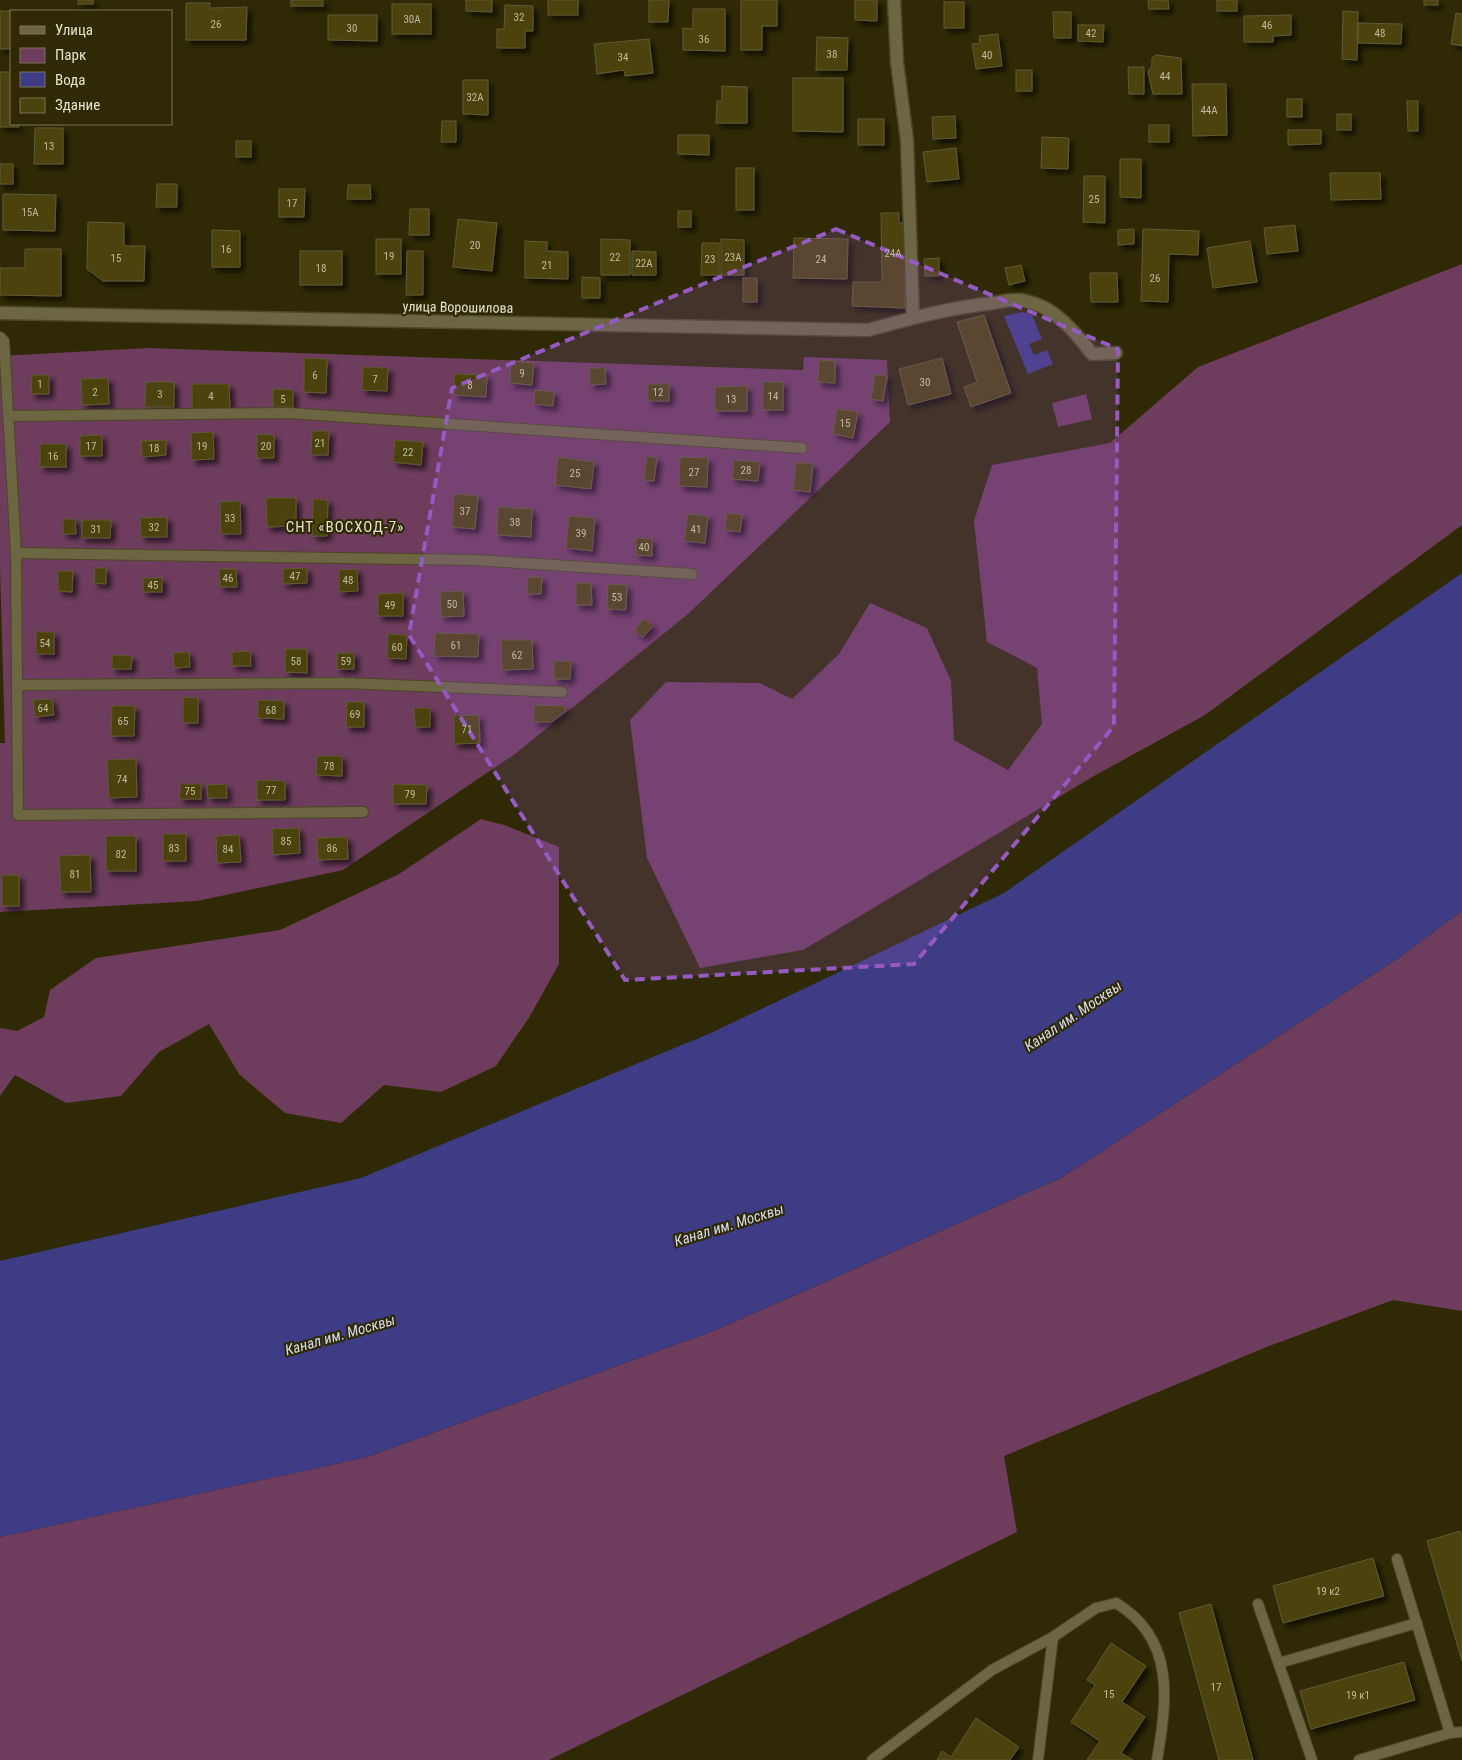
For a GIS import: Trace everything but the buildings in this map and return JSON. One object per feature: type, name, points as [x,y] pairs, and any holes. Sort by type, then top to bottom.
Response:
[{"type":"street","points":[[894,0],[897,62],[907,140],[913,318]]},
{"type":"street","name":"улица Ворошилова","points":[[0,313],[868,330],[960,308],[1019,300],[1037,304],[1060,318],[1075,332],[1092,354],[1116,353]]},
{"type":"lane","points":[[0,337],[4,341],[16,553],[18,815],[363,812]]},
{"type":"lane","points":[[8,416],[289,414],[802,448]]},
{"type":"lane","points":[[16,553],[475,560],[692,574]]},
{"type":"lane","points":[[18,685],[345,683],[562,692]]},
{"type":"lane","points":[[1397,1559],[1450,1733]]},
{"type":"lane","points":[[872,1760],[992,1670],[1053,1636],[1096,1608],[1116,1603],[1131,1612],[1159,1649],[1164,1672],[1163,1722],[1157,1760]]},
{"type":"lane","points":[[1258,1604],[1312,1760]]},
{"type":"lane","points":[[1279,1662],[1416,1623]]},
{"type":"lane","points":[[1038,1760],[1053,1636]]},
{"type":"lane","points":[[1359,1760],[1450,1733],[1462,1732]]},
{"type":"highlighted area","points":[[836,229],[1118,349],[1114,726],[914,964],[625,980],[409,635],[452,388]]},
{"type":"green space","points":[[1462,264],[1462,525],[1205,715],[1094,776],[803,950],[700,968],[647,858],[630,720],[666,682],[760,683],[792,699],[839,654],[870,603],[927,628],[951,681],[954,740],[1008,770],[1042,724],[1037,668],[987,642],[974,521],[992,465],[1110,443],[1198,367]]},
{"type":"green space","points":[[147,348],[803,370],[804,357],[887,360],[890,422],[688,614],[515,754],[343,870],[197,901],[0,912],[0,743],[5,743],[0,568],[0,356]]},
{"type":"green space","points":[[1086,394],[1092,419],[1058,427],[1052,403]]},
{"type":"green space","points":[[481,819],[504,825],[559,847],[559,964],[530,1016],[496,1066],[441,1092],[384,1085],[341,1123],[285,1113],[239,1074],[209,1024],[159,1052],[121,1096],[66,1103],[15,1075],[0,1096],[0,1028],[17,1031],[44,1017],[50,990],[96,958],[280,930],[399,874]]},
{"type":"green space","points":[[1462,911],[1462,1311],[1393,1300],[1269,1346],[1004,1456],[1017,1532],[549,1760],[0,1760],[0,1537],[367,1457],[716,1330],[1061,1178],[1397,959]]},
{"type":"water","points":[[1022,312],[1032,315],[1042,339],[1029,344],[1034,355],[1047,350],[1053,364],[1028,374],[1004,316]]},
{"type":"water","name":"Канал им. Москвы","points":[[1462,573],[1462,911],[1397,959],[1061,1178],[716,1330],[367,1457],[0,1537],[0,1261],[361,1178],[711,1033],[1004,893]]},
{"type":"district","name":"СНТ «ВОСХОД-7»","points":[[345,527]]}]
